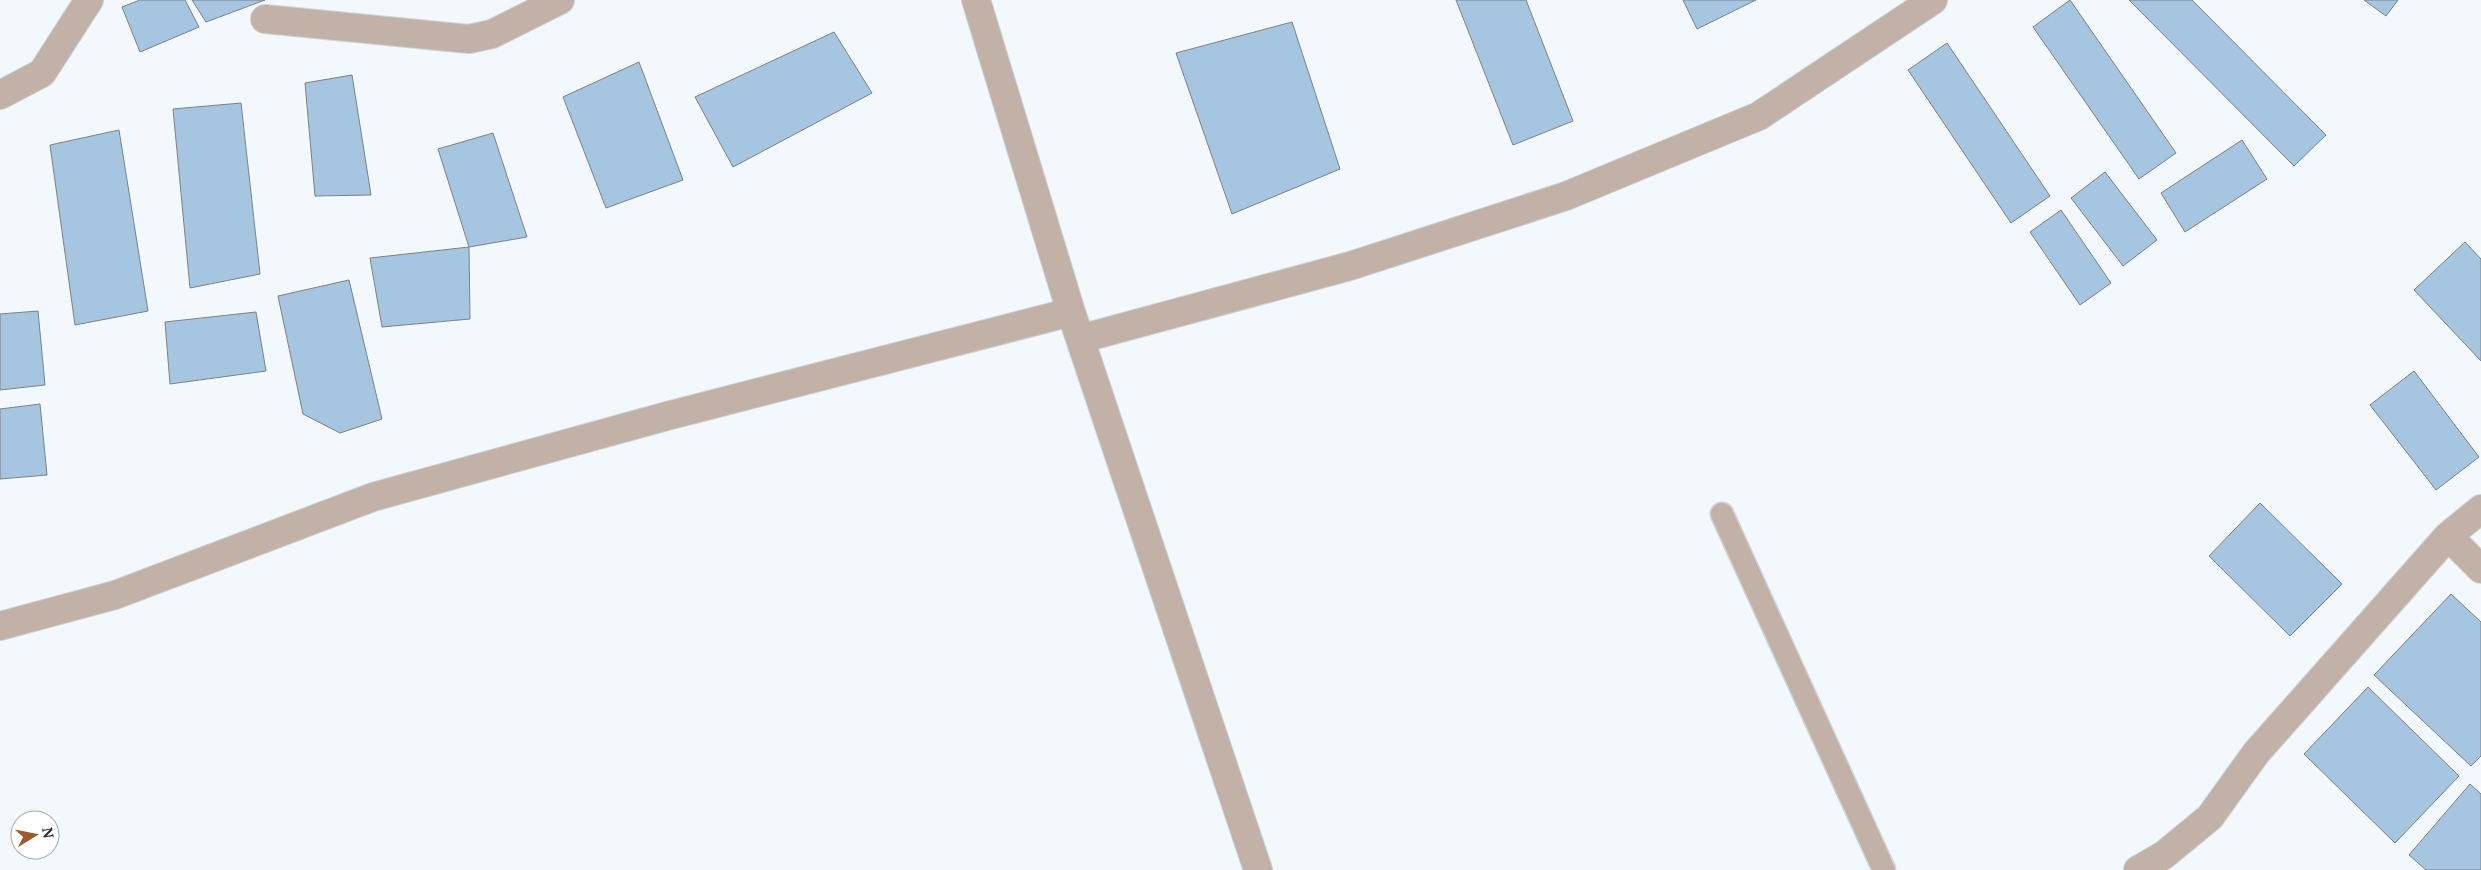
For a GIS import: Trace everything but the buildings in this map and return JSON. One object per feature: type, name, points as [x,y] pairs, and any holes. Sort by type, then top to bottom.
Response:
[{"type":"street","points":[[0,95],[42,73],[89,0]]},
{"type":"street","points":[[265,20],[469,39],[492,34],[560,0]]},
{"type":"street","points":[[976,0],[1071,312],[1257,870]]},
{"type":"street","points":[[1080,338],[1350,266],[1566,196],[1758,116],[1933,0]]},
{"type":"street","points":[[0,626],[115,595],[373,497],[667,416],[1071,312]]},
{"type":"street","points":[[2138,870],[2164,855],[2210,817],[2256,753],[2448,536],[2481,509]]},
{"type":"street","points":[[2448,536],[2481,569]]},
{"type":"lane","points":[[1722,514],[1884,870]]}]
